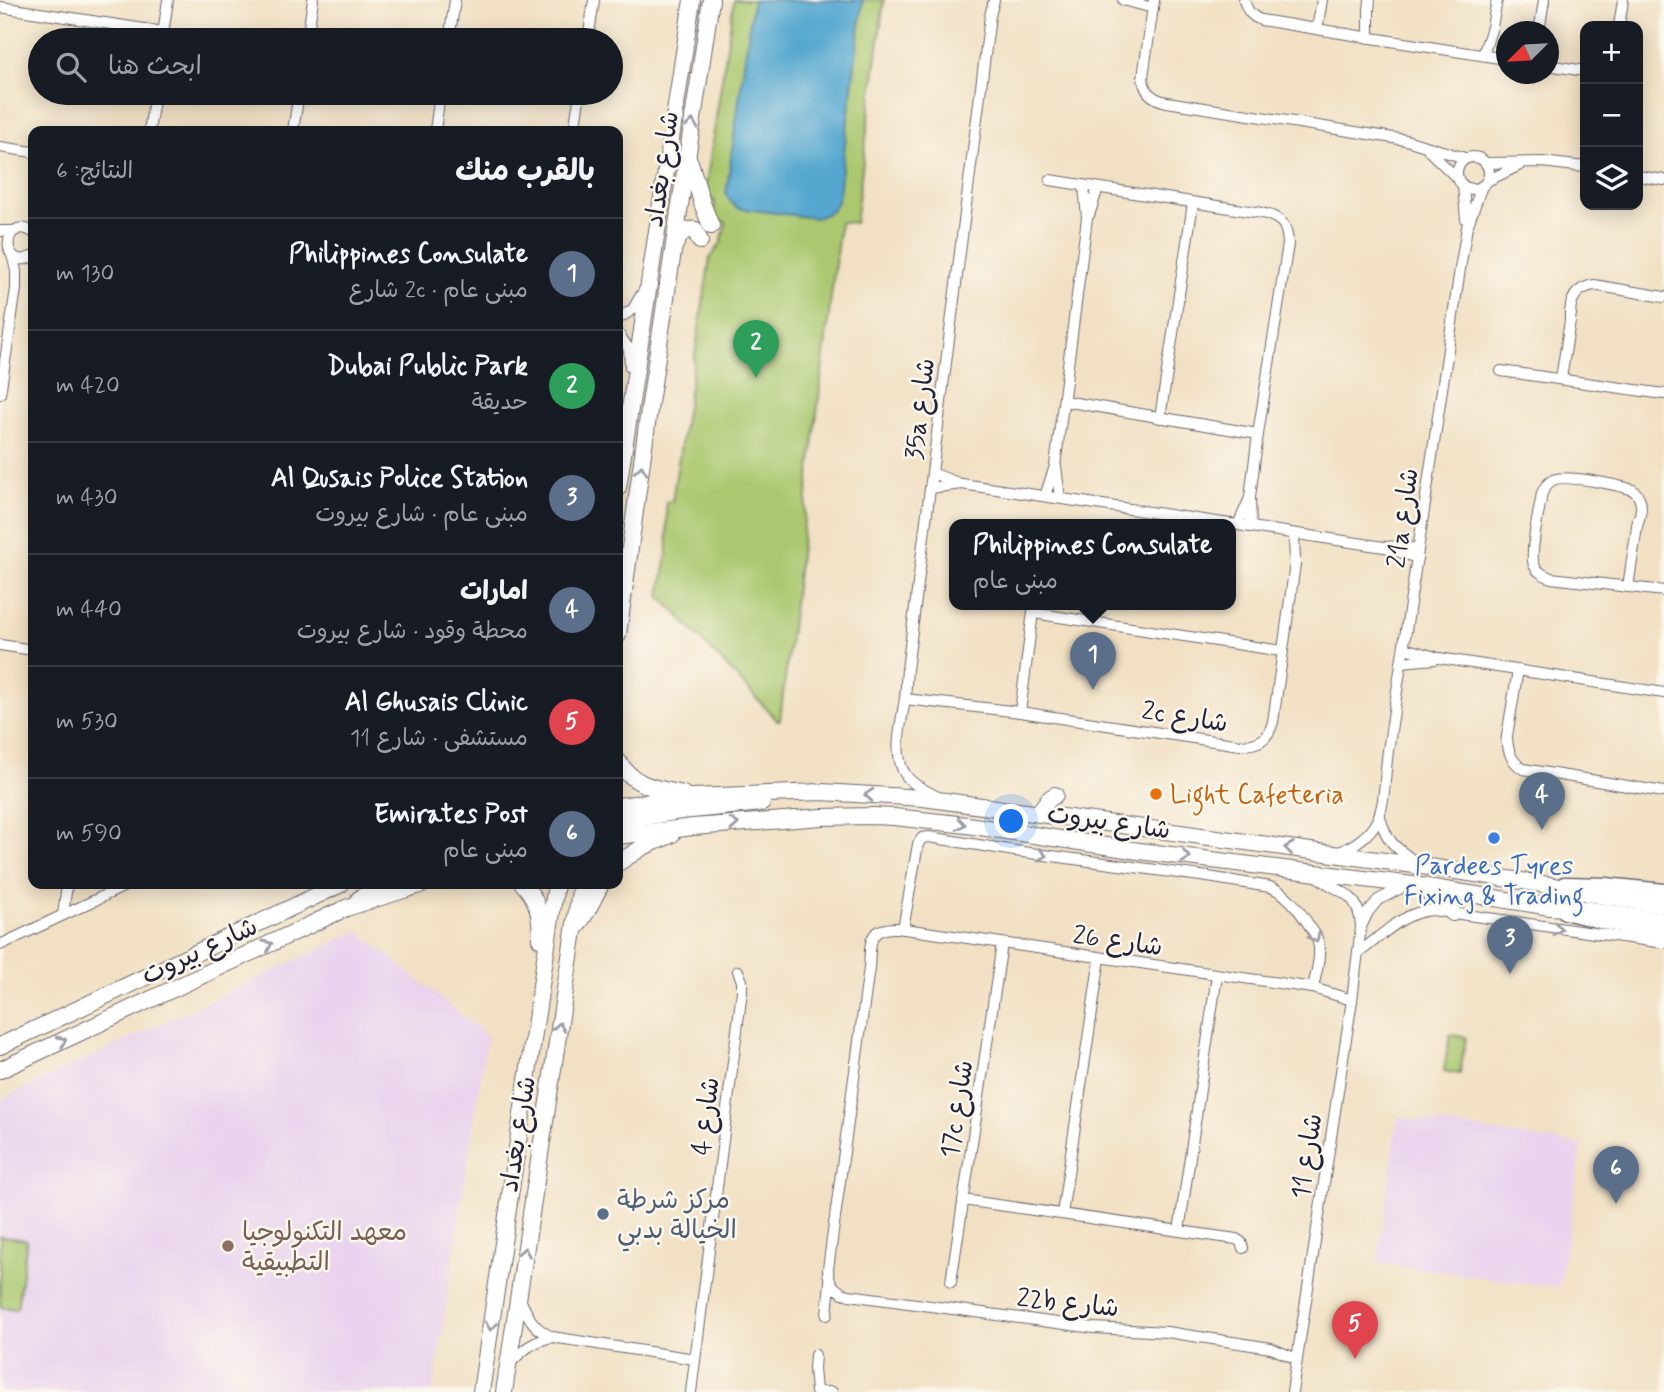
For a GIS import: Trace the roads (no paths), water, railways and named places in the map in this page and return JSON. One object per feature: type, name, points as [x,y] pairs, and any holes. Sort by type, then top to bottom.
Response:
[{"type":"main road","name":"شارع بغداد","points":[[623,454],[692,0]]},
{"type":"main road","name":"شارع بغداد","points":[[623,599],[711,0]]},
{"type":"main road","points":[[688,155],[701,202],[711,226]]},
{"type":"main road","points":[[674,247],[680,236],[689,229],[695,230],[700,241]]},
{"type":"main road","points":[[623,768],[637,782],[692,797]]},
{"type":"main road","points":[[623,820],[681,811],[790,801],[822,792]]},
{"type":"main road","name":"شارع بيروت","points":[[623,805],[692,797],[822,792],[946,801],[1422,866],[1664,905]]},
{"type":"main road","points":[[1038,813],[1055,795]]},
{"type":"main road","name":"شارع بيروت","points":[[623,835],[694,827],[846,816],[894,817],[1414,885],[1550,907],[1664,921]]},
{"type":"main road","points":[[623,860],[643,847],[694,827]]},
{"type":"main road","name":"شارع بيروت","points":[[1549,885],[1606,884],[1664,891]]},
{"type":"main road","points":[[1414,885],[1453,913]]},
{"type":"main road","name":"شارع بيروت","points":[[3,1044],[330,889]]},
{"type":"main road","points":[[346,908],[374,889]]},
{"type":"main road","name":"شارع بيروت","points":[[0,1070],[346,908],[408,889]]},
{"type":"main road","points":[[525,1089],[526,1045],[541,930],[537,905],[527,889]]},
{"type":"main road","name":"شارع بغداد","points":[[481,1392],[555,889]]},
{"type":"main road","name":"شارع بغداد","points":[[504,1392],[580,889]]},
{"type":"main road","points":[[573,931],[598,889]]},
{"type":"main road","name":"شارع بيروت","points":[[1550,907],[1582,917],[1664,933]]},
{"type":"street","points":[[164,28],[168,0]]},
{"type":"street","points":[[309,28],[313,0]]},
{"type":"street","points":[[451,28],[455,0]]},
{"type":"street","points":[[590,28],[594,0]]},
{"type":"street","name":"35a شارع","points":[[946,801],[916,785],[904,773],[898,749],[994,0]]},
{"type":"street","points":[[1123,0],[1153,4],[1143,77],[1144,86],[1152,97],[1167,102],[1395,138],[1465,159]]},
{"type":"street","points":[[1317,29],[1322,0]]},
{"type":"street","points":[[1488,56],[1494,40],[1492,27],[1497,0]]},
{"type":"street","points":[[1541,21],[1544,0]]},
{"type":"street","points":[[1620,21],[1623,0]]},
{"type":"street","points":[[1246,5],[1255,18],[1261,20],[1496,57]]},
{"type":"street","points":[[1364,37],[1369,5]]},
{"type":"street","points":[[0,7],[118,28]]},
{"type":"street","points":[[1559,67],[1580,70]]},
{"type":"street","points":[[150,126],[153,105]]},
{"type":"street","points":[[294,126],[297,105]]},
{"type":"street","points":[[436,126],[438,105]]},
{"type":"street","points":[[575,126],[578,105]]},
{"type":"street","points":[[1424,146],[1461,182],[1475,189],[1524,163]]},
{"type":"street","points":[[0,147],[28,151]]},
{"type":"street","points":[[1461,182],[1458,167],[1465,159],[1474,156],[1486,163],[1542,162],[1580,166]]},
{"type":"street","points":[[1484,184],[1489,175],[1486,163]]},
{"type":"street","points":[[1643,177],[1664,180]]},
{"type":"street","points":[[1050,180],[1268,215],[1284,224],[1287,244],[1258,434],[1250,497],[1251,527]]},
{"type":"street","name":"21a شارع","points":[[1461,182],[1467,227]]},
{"type":"street","name":"21a شارع","points":[[1380,816],[1467,227],[1484,184]]},
{"type":"street","points":[[1045,496],[1055,466],[1064,401],[1087,218],[1084,186]]},
{"type":"street","points":[[1087,218],[1098,188]]},
{"type":"street","points":[[1160,418],[1193,203]]},
{"type":"street","points":[[0,231],[22,228],[28,230]]},
{"type":"street","points":[[0,394],[16,289],[16,271],[7,247],[9,238],[15,231]]},
{"type":"street","points":[[7,247],[20,259],[28,258]]},
{"type":"street","points":[[16,289],[28,265]]},
{"type":"street","points":[[623,316],[637,304],[650,273]]},
{"type":"street","points":[[1561,379],[1572,301],[1578,292],[1594,285],[1664,297]]},
{"type":"street","points":[[623,339],[630,356],[624,414],[626,433]]},
{"type":"street","points":[[1501,371],[1664,394]]},
{"type":"street","points":[[1064,401],[1258,434]]},
{"type":"street","points":[[1055,466],[1060,498]]},
{"type":"street","points":[[932,473],[962,484],[1200,519]]},
{"type":"street","points":[[1628,587],[1642,506],[1637,494],[1627,488],[1560,478],[1548,484],[1542,493],[1537,538],[1537,555],[1541,566],[1566,579],[1664,592]]},
{"type":"street","points":[[930,488],[962,484]]},
{"type":"street","points":[[1236,519],[1250,497]]},
{"type":"street","points":[[1236,524],[1418,554]]},
{"type":"street","points":[[1040,610],[1282,651],[1295,564],[1294,534]]},
{"type":"street","points":[[1295,564],[1307,536]]},
{"type":"street","points":[[1020,712],[1034,610]]},
{"type":"street","points":[[0,645],[28,649]]},
{"type":"street","points":[[1404,648],[1439,658],[1664,693]]},
{"type":"street","name":"2c شارع","points":[[906,694],[940,702],[1240,746],[1258,743],[1267,736],[1273,722],[1282,651]]},
{"type":"street","points":[[1401,662],[1439,658]]},
{"type":"street","points":[[1518,670],[1505,752],[1508,763],[1517,771],[1664,792]]},
{"type":"street","points":[[1333,854],[1367,835],[1380,816]]},
{"type":"street","points":[[1380,816],[1388,839],[1422,866]]},
{"type":"street","points":[[903,929],[918,844],[922,838],[929,837],[1279,890],[1287,896],[1319,941],[1313,988]]},
{"type":"street","name":"شارع 11","points":[[1314,874],[1349,895],[1357,909],[1361,927]]},
{"type":"street","name":"شارع 11","points":[[1292,1392],[1361,927],[1367,912],[1378,900],[1414,885]]},
{"type":"street","points":[[63,915],[66,889]]},
{"type":"street","points":[[67,889],[68,895],[78,908]]},
{"type":"street","points":[[0,945],[118,889]]},
{"type":"street","points":[[1358,953],[1410,915],[1432,910],[1664,943]]},
{"type":"street","name":"شارع 26","points":[[830,1259],[870,942],[877,932],[890,928],[903,929],[1352,995]]},
{"type":"street","name":"17c شارع","points":[[951,1282],[1002,944]]},
{"type":"street","points":[[1062,1214],[1100,958]]},
{"type":"street","name":"شارع 4","points":[[691,1392],[742,991],[738,971]]},
{"type":"street","points":[[1179,1231],[1217,975]]},
{"type":"street","points":[[964,1200],[1236,1239],[1241,1242],[1242,1248]]},
{"type":"street","points":[[827,1315],[830,1259]]},
{"type":"street","name":"22b شارع","points":[[830,1259],[831,1274],[837,1284],[862,1296]]},
{"type":"street","name":"22b شارع","points":[[830,1282],[844,1294],[1094,1328],[1167,1332],[1271,1348],[1299,1348]]},
{"type":"street","points":[[518,1294],[531,1323],[552,1338]]},
{"type":"street","points":[[508,1366],[530,1345],[552,1338],[695,1359]]},
{"type":"street","name":"22b شارع","points":[[1271,1348],[1297,1359]]},
{"type":"street","points":[[815,1355],[816,1392]]},
{"type":"street","points":[[822,1392],[832,1392]]},
{"type":"water","points":[[753,0],[863,0],[838,200],[829,212],[815,218],[737,208],[726,194]]},
{"type":"place","name":"Dubai Public Park","points":[[756,378]]},
{"type":"place","name":"Philippines Consulate","points":[[1093,690]]},
{"type":"place","name":"Light Cafeteria","points":[[1156,794]]},
{"type":"place","name":"امارات","points":[[1542,830]]},
{"type":"place","name":"Pardees Tyres Fixing & Trading","points":[[1494,838]]},
{"type":"place","name":"Al Qusais Police Station","points":[[1510,974]]},
{"type":"place","name":"Emirates Post","points":[[1616,1204]]},
{"type":"place","name":"مركز شرطة الخيالة بدبي","points":[[603,1214]]},
{"type":"place","name":"معهد التكنولوجيا التطبيقية","points":[[228,1246]]},
{"type":"place","name":"Al Ghusais Clinic","points":[[1355,1359]]}]
